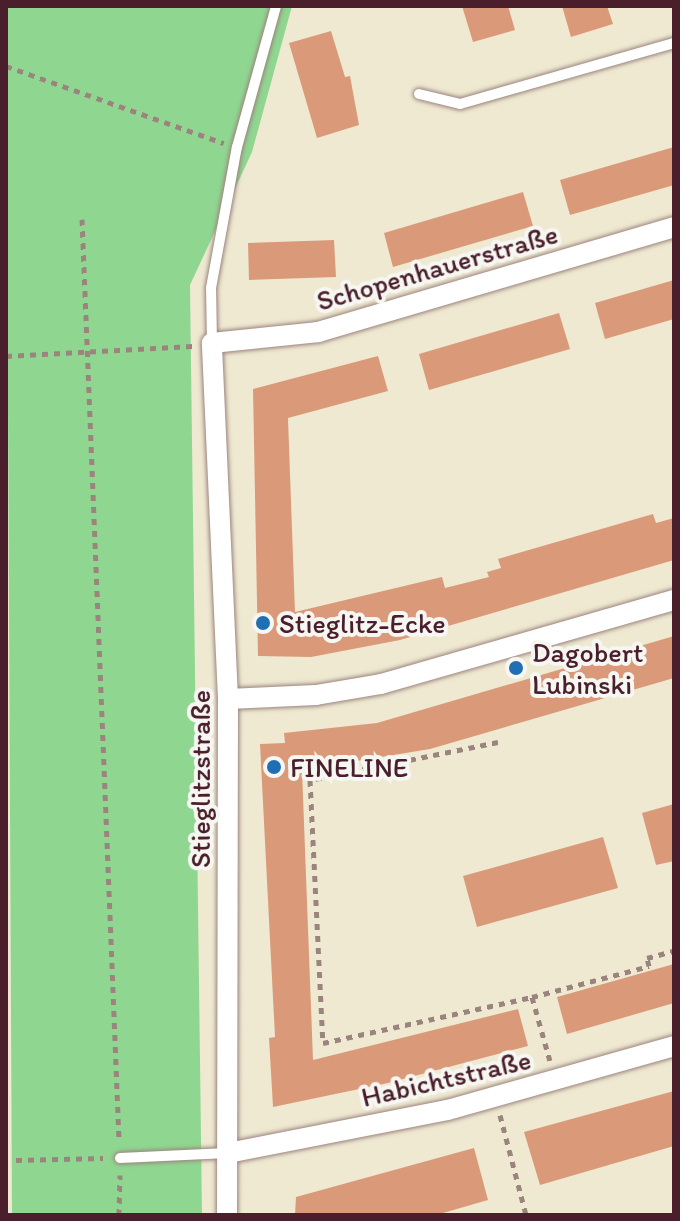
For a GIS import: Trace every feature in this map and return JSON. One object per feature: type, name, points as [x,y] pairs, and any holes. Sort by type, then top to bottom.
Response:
[{"type":"street","name":"Schopenhauerstraße","points":[[212,343],[318,332],[674,227]]},
{"type":"street","name":"Stieglitzstraße","points":[[212,343],[228,699],[227,1215]]},
{"type":"street","points":[[228,699],[316,695],[381,684],[674,600]]},
{"type":"street","name":"Habichtstraße","points":[[228,1153],[495,1098],[674,1046]]},
{"type":"lane","points":[[212,343],[211,288],[237,147],[276,6]]},
{"type":"lane","points":[[419,94],[460,104],[674,43]]},
{"type":"lane","points":[[120,1158],[228,1153]]},
{"type":"path","points":[[6,66],[237,147]]},
{"type":"path","points":[[82,219],[120,1158],[119,1215]]},
{"type":"path","points":[[6,356],[212,343]]},
{"type":"path","points":[[498,742],[310,780],[323,1043],[532,997],[649,966],[647,958],[674,951]]},
{"type":"path","points":[[532,997],[555,1081]]},
{"type":"path","points":[[495,1098],[526,1215]]},
{"type":"path","points":[[16,1160],[120,1158]]},
{"type":"green space","points":[[6,6],[292,6],[252,152],[190,285],[202,1215],[12,1215]]},
{"type":"building","points":[[462,6],[508,6],[515,30],[473,42]]},
{"type":"building","points":[[562,6],[607,6],[613,24],[571,37]]},
{"type":"building","points":[[331,31],[345,77],[350,76],[359,125],[317,138],[289,43]]},
{"type":"building","points":[[674,147],[674,185],[570,215],[560,180]]},
{"type":"building","points":[[523,192],[533,226],[393,267],[384,233]]},
{"type":"building","points":[[334,240],[336,277],[249,280],[248,243]]},
{"type":"building","points":[[674,280],[674,319],[605,339],[595,303]]},
{"type":"building","points":[[559,313],[570,349],[429,390],[419,354]]},
{"type":"building","points":[[378,356],[388,391],[288,418],[295,612],[442,577],[445,588],[489,577],[487,572],[501,568],[498,559],[653,514],[656,523],[674,518],[674,560],[400,640],[311,657],[258,656],[253,389]]},
{"type":"building","points":[[674,636],[674,678],[430,749],[302,770],[313,1060],[518,1009],[528,1046],[388,1083],[273,1107],[269,1038],[275,1037],[260,744],[285,743],[284,733],[377,723]]},
{"type":"building","points":[[674,804],[674,861],[656,865],[642,813]]},
{"type":"building","points":[[603,837],[618,888],[477,927],[463,876]]},
{"type":"building","points":[[674,964],[674,1003],[567,1034],[557,997]]},
{"type":"building","points":[[674,1091],[674,1146],[540,1185],[524,1132]]},
{"type":"building","points":[[474,1148],[488,1200],[436,1215],[295,1215],[296,1197]]},
{"type":"place","name":"Stieglitz-Ecke","points":[[263,623]]},
{"type":"place","name":"Dagobert Lubinski","points":[[516,668]]},
{"type":"place","name":"FINELINE","points":[[274,767]]}]
